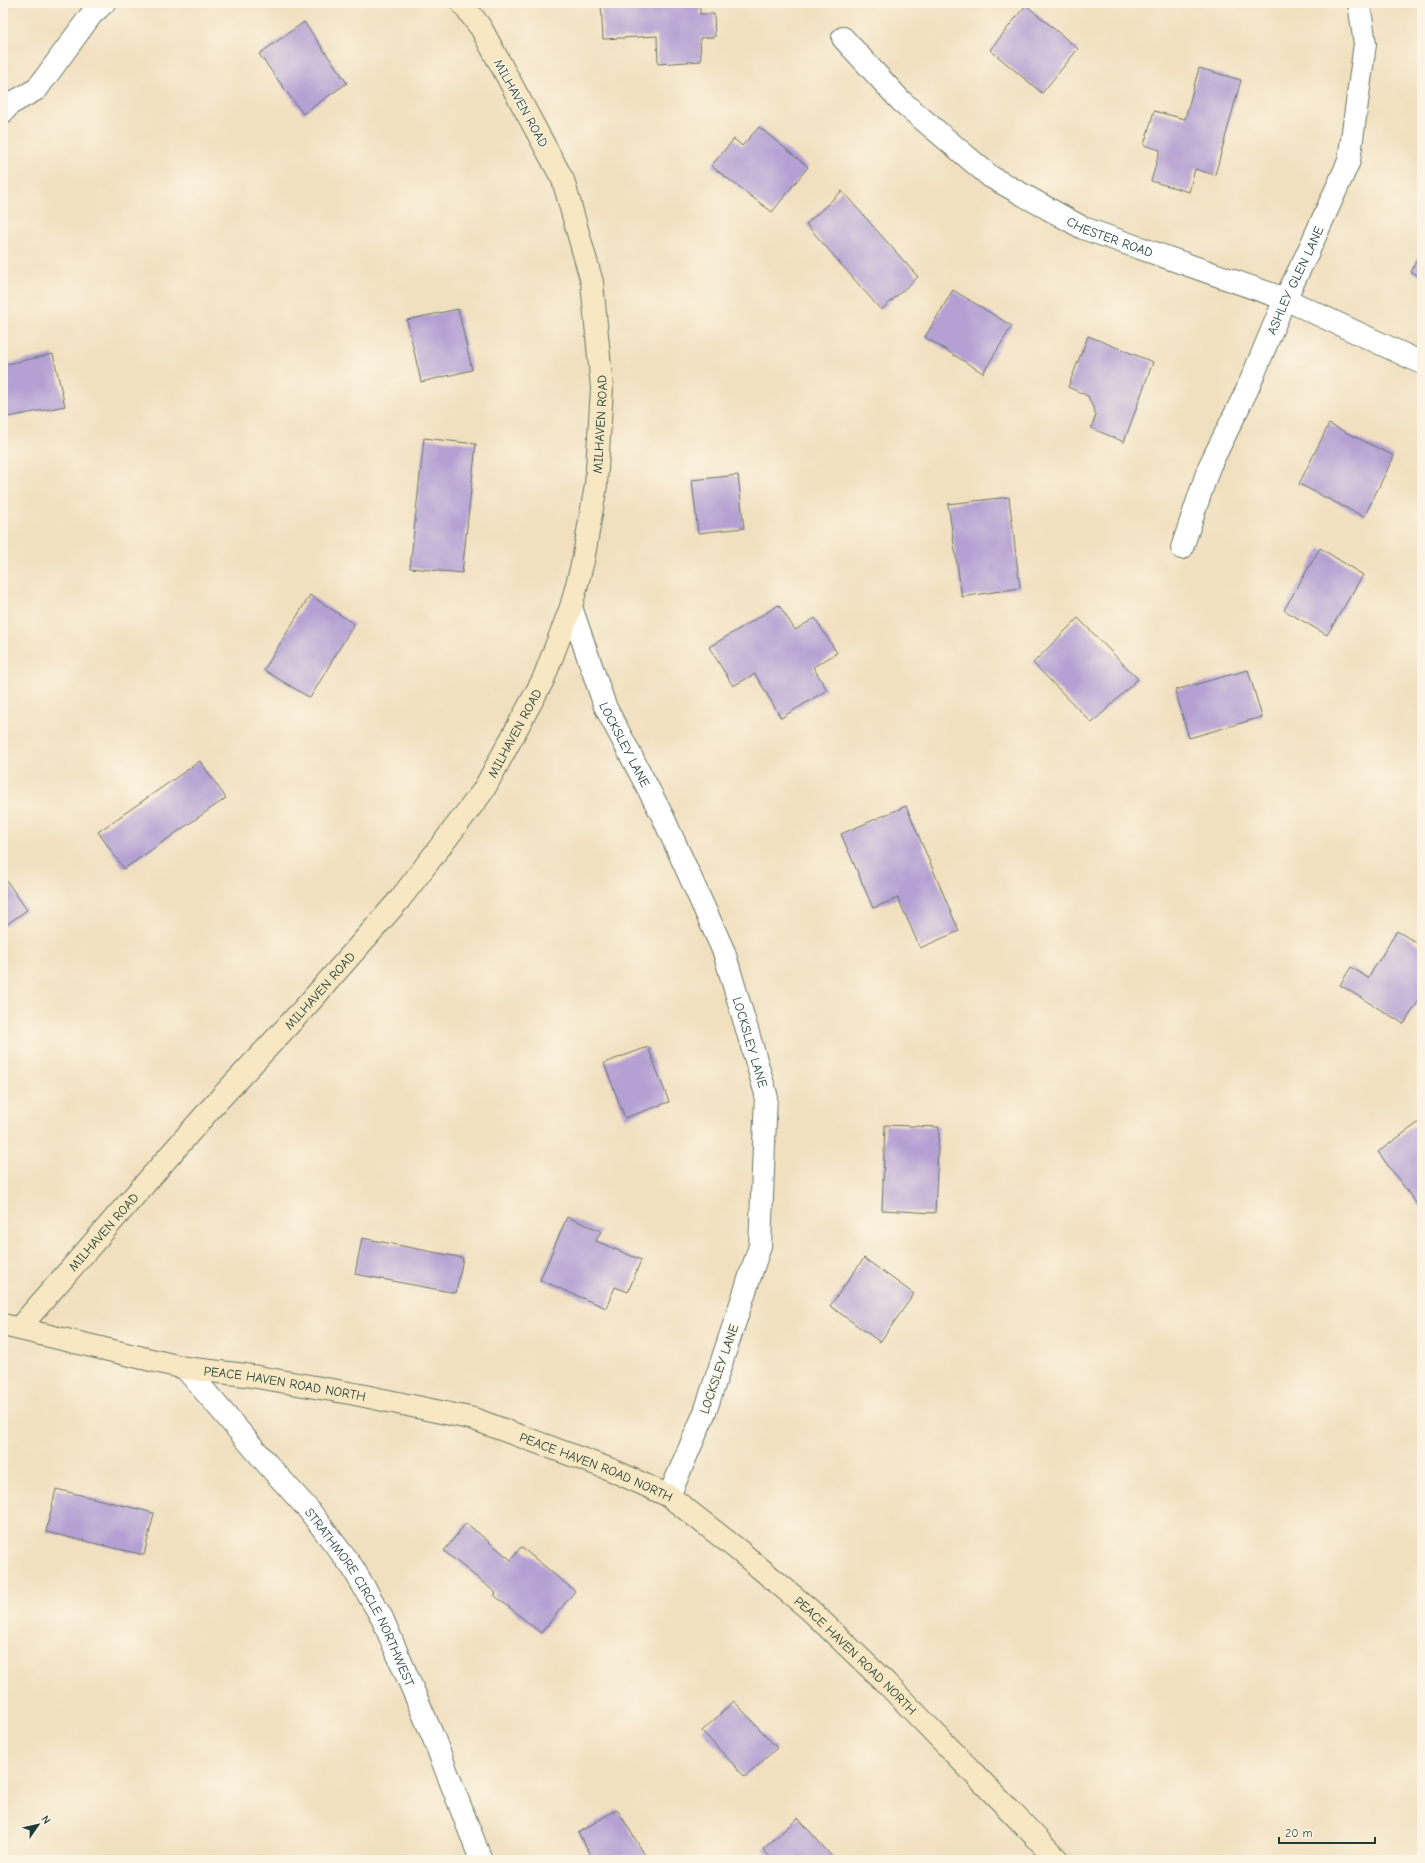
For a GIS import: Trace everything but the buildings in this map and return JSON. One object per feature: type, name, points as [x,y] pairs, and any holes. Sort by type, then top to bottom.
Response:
[{"type":"street","points":[[3,112],[10,104],[37,89],[91,15],[104,3]]},
{"type":"street","name":"MILHAVEN ROAD","points":[[11,1327],[308,1004],[400,899],[483,791],[543,680],[571,607],[583,561],[596,485],[602,388],[592,282],[563,180],[481,28],[462,3]]},
{"type":"street","name":"ASHLEY GLEN LANE","points":[[1182,548],[1209,467],[1247,390],[1285,300],[1348,161],[1365,44],[1359,3]]},
{"type":"street","name":"CHESTER ROAD","points":[[843,38],[901,101],[991,177],[1083,228],[1285,300],[1422,363]]},
{"type":"street","name":"LOCKSLEY LANE","points":[[571,607],[605,706],[664,817],[724,952],[766,1094],[760,1246],[705,1412],[669,1496]]},
{"type":"street","name":"PEACE HAVEN ROAD NORTH","points":[[11,1327],[185,1368],[246,1375],[355,1394],[474,1419],[612,1470],[669,1496],[737,1549],[810,1610],[887,1684],[1058,1860]]},
{"type":"street","name":"STRATHMORE CIRCLE NORTHWEST","points":[[185,1368],[268,1466],[308,1509],[353,1568],[382,1618],[434,1739],[481,1860]]}]
